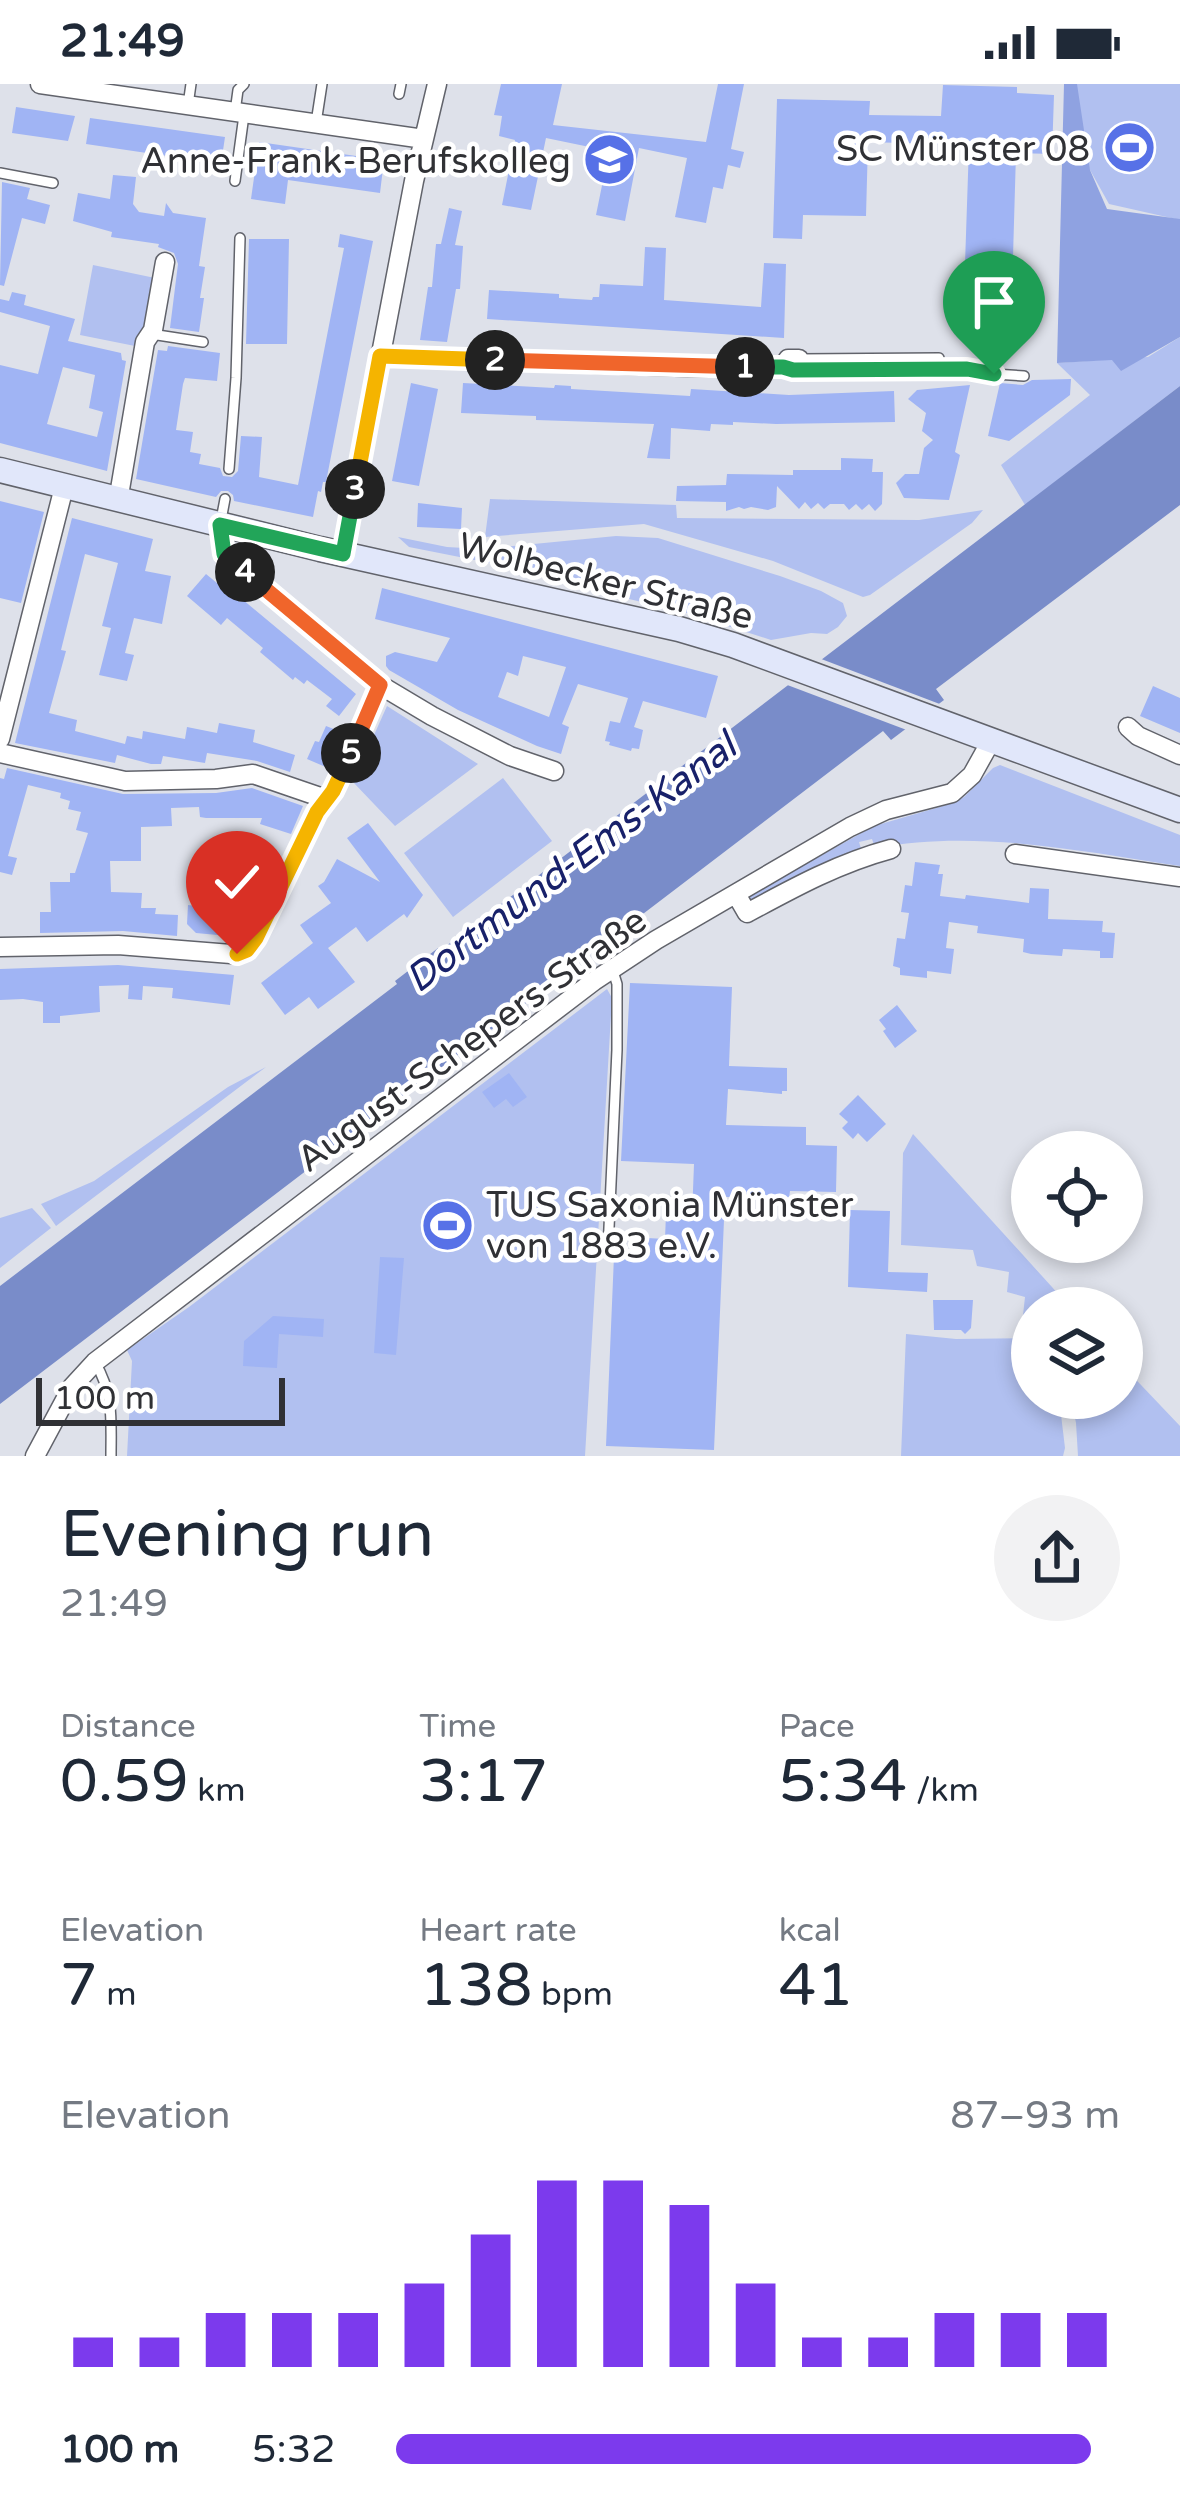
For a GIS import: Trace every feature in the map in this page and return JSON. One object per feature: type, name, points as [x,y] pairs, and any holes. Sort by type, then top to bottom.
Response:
[{"type":"main road","name":"Wolbecker Straße","points":[[0,470],[343,554],[679,628],[1180,810]]},
{"type":"street","points":[[40,84],[424,139]]},
{"type":"street","points":[[343,554],[437,84]]},
{"type":"street","points":[[118,501],[164,262]]},
{"type":"street","points":[[380,356],[688,367],[791,363]]},
{"type":"street","points":[[0,739],[64,487]]},
{"type":"street","points":[[220,525],[224,554],[380,685],[510,756],[554,771]]},
{"type":"street","points":[[0,946],[118,945],[243,953],[256,938],[317,812],[343,771],[380,685]]},
{"type":"street","points":[[1128,727],[1180,754]]},
{"type":"street","name":"August-Schepers-Straße","points":[[35,1456],[73,1388],[94,1362],[612,968],[872,816],[952,793],[972,776],[991,741]]},
{"type":"street","points":[[0,753],[124,781],[253,774],[326,800]]},
{"type":"street","points":[[736,894],[747,913],[821,873],[891,849]]},
{"type":"street","points":[[1015,854],[1180,877]]},
{"type":"lane","points":[[188,105],[191,84]]},
{"type":"lane","points":[[235,181],[238,90],[244,84]]},
{"type":"lane","points":[[316,124],[322,84]]},
{"type":"lane","points":[[0,173],[53,183]]},
{"type":"lane","points":[[230,469],[240,238]]},
{"type":"lane","points":[[151,334],[203,342]]},
{"type":"lane","points":[[939,358],[791,363],[793,370],[967,369],[1024,376]]},
{"type":"lane","points":[[220,525],[225,499]]},
{"type":"lane","points":[[608,1250],[617,1050],[612,968]]},
{"type":"lane","points":[[94,1362],[106,1382],[111,1405],[111,1456]]},
{"type":"shaded area","points":[[1064,84],[1077,84],[1090,170],[1107,209],[1180,219],[1180,337],[1121,371],[1112,360],[1057,363]]},
{"type":"shaded area","name":"SC Münster 08","points":[[1066,84],[1180,84],[1180,220],[1109,204],[1065,125]]},
{"type":"shaded area","points":[[93,265],[155,278],[150,312],[135,346],[80,335]]},
{"type":"shaded area","points":[[1180,337],[1180,386],[1025,505],[1001,465],[1090,395],[1057,363],[1148,357]]},
{"type":"shaded area","points":[[490,499],[676,505],[677,518],[919,520],[983,510],[972,523],[863,597],[773,561],[644,524],[485,537]]},
{"type":"shaded area","points":[[616,536],[658,538],[780,576],[843,603],[847,616],[827,634],[771,640],[684,612],[591,590],[565,578],[409,547],[398,537],[482,549]]},
{"type":"shaded area","points":[[387,706],[478,764],[395,826],[353,782]]},
{"type":"shaded area","points":[[1000,765],[1180,835],[1180,866],[990,841],[875,848],[872,839],[859,842],[862,852],[753,904],[743,899],[874,826],[964,797]]},
{"type":"shaded area","points":[[503,778],[552,841],[453,917],[404,853]]},
{"type":"shaded area","name":"TUS Saxonia Münster von 1883 e.V.","points":[[607,989],[612,998],[585,1456],[127,1456],[132,1361],[127,1350]]},
{"type":"shaded area","points":[[266,1067],[56,1226],[41,1204],[94,1181],[228,1087]]},
{"type":"shaded area","points":[[913,1134],[1011,1243],[1011,1263],[1029,1263],[1051,1287],[1011,1287],[1011,1293],[1007,1292],[1009,1272],[977,1266],[973,1250],[901,1245],[903,1153]]},
{"type":"shaded area","points":[[32,1208],[51,1228],[0,1268],[0,1218]]},
{"type":"shaded area","points":[[906,1334],[1011,1338],[1011,1419],[1062,1419],[1063,1456],[901,1456]]},
{"type":"shaded area","points":[[1143,1387],[1180,1426],[1180,1456],[1078,1456],[1075,1419],[1143,1419]]},
{"type":"water","name":"Dortmund-Ems-Kanal","points":[[1180,386],[1180,505],[936,689],[944,700],[891,740],[883,731],[0,1404],[0,1286]]},
{"type":"pier","points":[[816,657],[945,706],[912,732],[782,683]]},
{"type":"building","points":[[501,84],[562,84],[553,125],[706,142],[718,84],[744,84],[731,149],[744,152],[740,168],[728,165],[723,189],[713,187],[706,223],[675,217],[687,158],[639,148],[625,221],[596,215],[609,151],[546,138],[531,210],[502,205],[515,140],[499,136],[502,116],[494,115]]},
{"type":"building","points":[[943,85],[1017,87],[1017,93],[1054,95],[1052,154],[1016,153],[1011,326],[963,324],[969,145],[868,142],[866,216],[803,215],[802,239],[773,238],[777,99],[870,101],[869,115],[941,116]]},
{"type":"building","points":[[16,107],[75,116],[68,141],[12,133]]},
{"type":"building","points":[[90,118],[225,137],[221,164],[86,144]]},
{"type":"building","points":[[259,142],[384,160],[380,193],[288,180],[285,204],[251,199]]},
{"type":"building","points":[[113,175],[136,177],[133,204],[139,212],[164,216],[166,203],[173,213],[206,218],[199,266],[205,267],[199,332],[170,328],[178,264],[174,253],[159,244],[111,237],[112,232],[73,221],[78,193],[110,199]]},
{"type":"building","points":[[2,182],[30,188],[27,199],[50,205],[45,224],[22,218],[4,286],[0,285]]},
{"type":"building","points":[[449,208],[462,211],[455,245],[463,246],[460,289],[456,289],[447,342],[420,340],[436,244],[441,244]]},
{"type":"building","points":[[340,234],[373,241],[326,482],[318,491],[313,517],[234,501],[228,491],[216,497],[136,479],[158,350],[167,351],[168,346],[220,353],[217,381],[185,378],[183,384],[176,430],[193,432],[190,452],[201,454],[199,464],[220,468],[223,476],[232,477],[238,471],[241,436],[262,437],[259,477],[298,485],[344,248],[338,247]]},
{"type":"building","points":[[249,239],[289,239],[287,344],[246,344]]},
{"type":"building","points":[[645,247],[666,248],[664,300],[761,307],[764,263],[786,264],[784,338],[487,319],[489,290],[592,300],[599,297],[600,284],[643,286]]},
{"type":"building","points":[[12,292],[26,295],[24,305],[75,319],[68,341],[121,353],[126,361],[107,471],[0,443],[0,365],[38,374],[50,326],[0,312],[0,299],[9,301]],"holes":[[[63,367],[95,375],[89,408],[103,412],[97,437],[47,424]]]},
{"type":"building","points":[[1071,379],[1070,395],[1009,441],[988,436],[1000,383]]},
{"type":"building","points":[[411,383],[438,389],[419,486],[392,481]]},
{"type":"building","points":[[463,383],[690,396],[691,389],[789,395],[894,391],[895,422],[733,422],[711,424],[710,431],[671,428],[670,459],[647,458],[654,424],[461,413]]},
{"type":"building","points":[[970,385],[949,500],[904,498],[896,483],[905,474],[919,474],[924,448],[933,440],[922,431],[926,413],[908,399],[917,390]]},
{"type":"building","points":[[841,458],[873,459],[872,472],[883,472],[882,504],[875,511],[869,504],[862,510],[856,504],[849,510],[844,504],[824,509],[818,503],[811,509],[805,502],[799,509],[777,486],[776,507],[768,510],[739,507],[726,511],[726,502],[676,501],[677,486],[726,485],[727,474],[841,470]]},
{"type":"building","points":[[0,501],[44,512],[21,603],[0,598]]},
{"type":"building","points":[[418,503],[462,508],[461,529],[417,527]]},
{"type":"building","points":[[72,518],[153,539],[145,571],[171,576],[162,624],[134,618],[125,653],[134,655],[127,681],[99,675],[111,628],[102,626],[118,563],[85,554],[49,713],[77,720],[75,731],[125,744],[127,736],[142,739],[143,731],[185,739],[187,727],[217,733],[219,723],[255,730],[253,742],[295,755],[290,772],[207,753],[205,763],[163,756],[161,764],[151,764],[117,755],[115,763],[15,743]]},
{"type":"building","points":[[206,574],[356,694],[339,716],[326,706],[332,699],[307,680],[304,684],[293,680],[227,618],[221,625],[187,596]]},
{"type":"building","points":[[382,588],[718,676],[706,718],[643,701],[634,727],[643,730],[639,749],[631,751],[605,741],[610,721],[620,723],[628,698],[578,684],[562,724],[569,727],[561,754],[458,710],[389,670],[386,656],[395,652],[437,662],[450,638],[375,619]],"holes":[[[523,656],[566,667],[549,717],[498,697],[507,672],[518,676]]]},
{"type":"building","points":[[1153,686],[1180,698],[1180,733],[1140,716]]},
{"type":"building","points":[[326,726],[344,733],[328,768],[307,759]]},
{"type":"building","points":[[7,768],[123,794],[252,788],[303,806],[291,834],[260,824],[262,818],[200,817],[199,807],[171,808],[172,826],[141,827],[141,861],[110,861],[111,892],[142,893],[141,908],[178,915],[177,936],[123,931],[40,933],[40,912],[51,912],[50,882],[70,882],[88,833],[76,830],[81,812],[68,809],[70,801],[60,798],[61,793],[28,785],[8,856],[17,858],[12,875],[0,872],[0,778],[4,779]]},
{"type":"building","points":[[368,823],[423,895],[407,918],[404,914],[367,942],[356,927],[328,948],[355,982],[318,1009],[309,997],[285,1015],[261,983],[313,943],[300,925],[331,903],[318,886],[337,859],[380,882],[347,838]]},
{"type":"building","points":[[255,848],[268,850],[262,878],[267,880],[239,937],[196,933],[187,924],[188,905],[226,910],[245,874],[221,872],[223,857],[252,861]]},
{"type":"building","points":[[915,862],[940,865],[940,896],[1029,903],[1030,888],[1049,889],[1048,919],[1103,921],[1102,932],[1115,933],[1113,958],[1100,958],[1100,951],[1063,949],[1062,956],[1031,954],[1023,952],[1024,939],[977,933],[978,926],[949,922],[946,948],[954,949],[951,974],[900,975],[900,968],[893,966],[897,938],[905,939],[909,913],[901,912]]},
{"type":"building","points":[[118,965],[234,975],[230,1005],[172,998],[173,988],[143,986],[142,1000],[128,999],[129,985],[99,986],[100,1012],[60,1016],[60,1023],[43,1023],[43,1002],[0,1000],[0,969]]},
{"type":"building","points":[[630,983],[732,987],[729,1066],[787,1068],[787,1091],[728,1089],[726,1125],[806,1127],[806,1145],[837,1146],[836,1192],[790,1191],[789,1198],[725,1197],[714,1450],[606,1446],[614,1256],[630,1254],[630,1237],[665,1239],[666,1214],[692,1216],[694,1164],[621,1161]]},
{"type":"building","points":[[897,1005],[917,1031],[895,1048],[879,1020]]},
{"type":"building","points":[[509,1073],[527,1097],[513,1107],[506,1099],[494,1108],[482,1092]]},
{"type":"building","points":[[858,1095],[886,1124],[867,1142],[858,1133],[853,1139],[842,1128],[848,1122],[839,1114]]},
{"type":"building","points":[[850,1210],[890,1211],[888,1272],[928,1273],[927,1292],[848,1287]]},
{"type":"building","points":[[380,1257],[404,1258],[396,1355],[374,1353]]},
{"type":"building","points":[[933,1300],[973,1300],[971,1328],[965,1334],[934,1330]]},
{"type":"building","points":[[273,1316],[324,1319],[323,1337],[279,1334],[277,1368],[243,1366],[244,1341]]},
{"type":"place","name":"SC Münster 08","points":[[1129,148]]},
{"type":"place","name":"Anne-Frank-Berufskolleg","points":[[610,160]]},
{"type":"place","name":"TUS Saxonia Münster von 1883 e.V.","points":[[447,1225]]},
{"type":"route","points":[[237,954],[256,938],[317,812],[333,791],[380,685],[224,554],[220,525],[343,554],[380,356],[793,370],[967,369],[994,374]]}]
